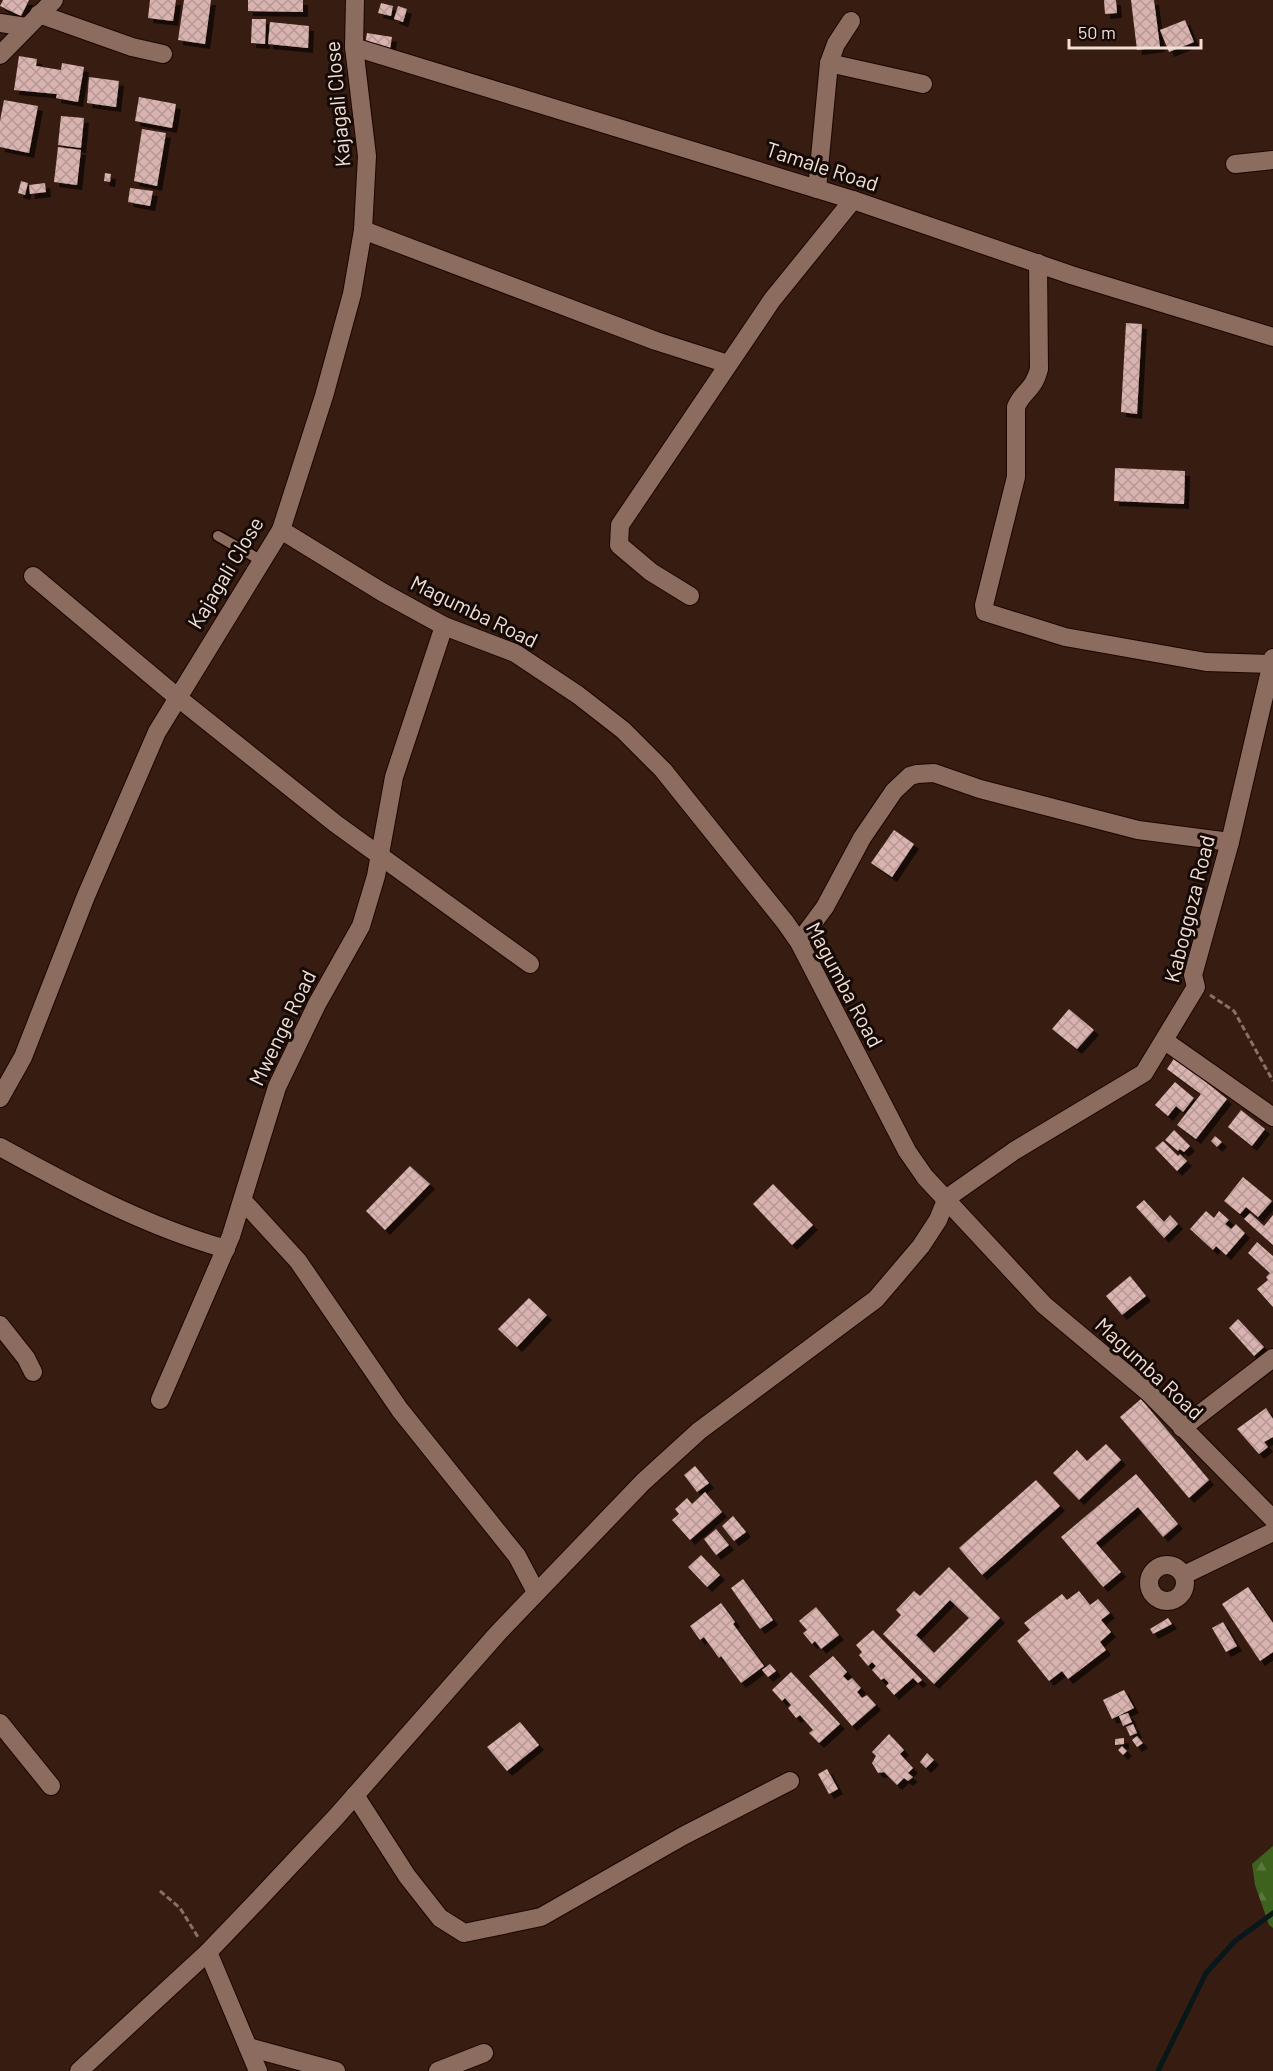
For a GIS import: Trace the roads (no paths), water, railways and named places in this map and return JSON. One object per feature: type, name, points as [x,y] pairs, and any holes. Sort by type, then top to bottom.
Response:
[{"type":"street","points":[[0,55],[54,0]]},
{"type":"street","name":"Kajagali Close","points":[[0,1098],[23,1057],[86,896],[157,732],[280,530],[324,396],[352,294],[363,230],[367,156],[354,47],[355,0]]},
{"type":"street","points":[[0,22],[32,20],[163,54]]},
{"type":"street","points":[[817,189],[830,63],[836,44],[851,21]]},
{"type":"street","name":"Tamale Road","points":[[354,47],[854,200],[1038,263],[1273,337]]},
{"type":"street","points":[[830,63],[923,84]]},
{"type":"street","points":[[1235,164],[1273,160]]},
{"type":"street","points":[[690,596],[629,555],[619,545],[620,525],[772,300],[854,200]]},
{"type":"street","points":[[363,230],[656,341],[728,364]]},
{"type":"street","points":[[1038,263],[1039,369],[1035,384],[1020,398],[1016,407],[1016,477],[984,605],[985,612],[1075,639],[1206,662],[1272,661]]},
{"type":"street","name":"Magumba Road","points":[[280,530],[382,592],[444,626],[515,653],[578,695],[623,730],[663,770],[799,942],[907,1151],[925,1177],[947,1198],[1044,1305],[1148,1392],[1273,1519]]},
{"type":"street","points":[[33,576],[177,697],[336,824],[530,964]]},
{"type":"street","name":"Mwenge Road","points":[[160,1400],[244,1202],[277,1087],[317,1004],[361,926],[380,854],[394,777],[444,626]]},
{"type":"street","name":"Kaboggoza Road","points":[[947,1198],[1014,1151],[1144,1072],[1166,1041],[1196,987],[1193,975],[1230,842],[1272,661]]},
{"type":"street","points":[[799,942],[825,907],[862,838],[894,791],[917,774],[934,773],[980,789],[1138,830],[1230,842]]},
{"type":"street","points":[[1166,1041],[1273,1117]]},
{"type":"street","points":[[0,1147],[109,1206],[226,1249]]},
{"type":"street","points":[[79,2071],[208,1952],[355,1795],[536,1592],[594,1536],[643,1482],[699,1431],[876,1299],[921,1246],[938,1220],[947,1198]]},
{"type":"street","points":[[244,1202],[298,1261],[400,1410],[517,1556],[536,1592]]},
{"type":"street","points":[[0,1325],[26,1358],[33,1372]]},
{"type":"street","points":[[1182,1428],[1273,1358]]},
{"type":"street","points":[[1184,1575],[1273,1532]]},
{"type":"street","points":[[0,1723],[51,1786]]},
{"type":"street","points":[[355,1795],[407,1876],[440,1918],[464,1933],[541,1917],[683,1836],[790,1781]]},
{"type":"street","points":[[208,1952],[258,2071]]},
{"type":"street","points":[[248,2047],[336,2071]]},
{"type":"street","points":[[438,2071],[484,2053]]},
{"type":"lane","points":[[218,536],[262,561]]},
{"type":"waterway","points":[[1158,2071],[1206,1973],[1235,1941],[1273,1913]]}]
